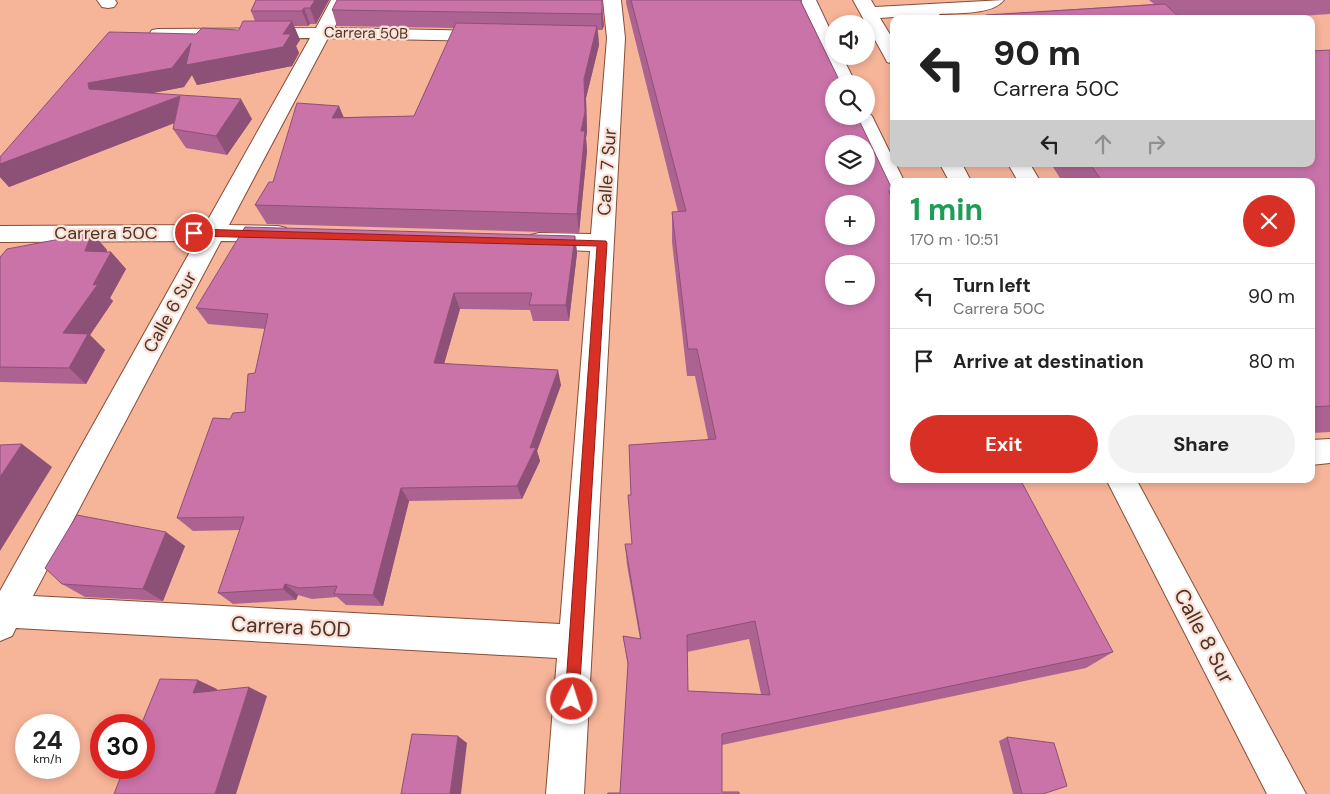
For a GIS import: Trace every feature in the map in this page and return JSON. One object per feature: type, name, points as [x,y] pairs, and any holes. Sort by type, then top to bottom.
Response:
[{"type":"street","name":"Calle 6 Sur","points":[[4,618],[340,0]]},
{"type":"street","name":"Calle 7 Sur","points":[[565,794],[602,243],[606,38],[612,0]]},
{"type":"street","points":[[807,0],[842,75]]},
{"type":"street","points":[[866,6],[931,14],[982,6],[996,0]]},
{"type":"street","points":[[866,6],[890,51]]},
{"type":"street","name":"Carrera 50B","points":[[146,34],[322,32],[508,36]]},
{"type":"street","points":[[866,125],[891,178]]},
{"type":"street","points":[[1021,167],[1027,178]]},
{"type":"street","name":"Carrera 50C","points":[[0,234],[213,233],[303,235]]},
{"type":"street","points":[[523,241],[602,243]]},
{"type":"street","points":[[1315,453],[1330,451]]},
{"type":"street","name":"Calle 8 Sur","points":[[1123,483],[1287,794]]},
{"type":"street","name":"Carrera 50D","points":[[4,618],[576,642]]},
{"type":"building","points":[[256,0],[315,0],[310,8],[304,8],[302,11],[251,11]]},
{"type":"building","points":[[337,0],[602,0],[602,10],[601,14],[332,10]]},
{"type":"building","points":[[631,0],[800,0],[825,51],[825,65],[832,65],[837,75],[825,75],[825,125],[861,125],[866,135],[825,135],[825,185],[875,185],[875,154],[890,185],[890,483],[1022,483],[1113,652],[722,734],[722,792],[739,792],[739,794],[607,794],[620,793],[628,663],[623,636],[641,639],[625,544],[632,544],[628,495],[631,495],[629,445],[716,439],[697,349],[688,349],[672,212],[686,211]],"holes":[[[755,621],[770,695],[688,691],[687,635]]]},
{"type":"building","points":[[1165,4],[1177,15],[986,15]]},
{"type":"building","points":[[243,21],[292,21],[283,34],[291,34],[283,47],[186,65],[191,43],[172,68],[88,83],[89,89],[241,99],[216,136],[173,129],[180,96],[0,164],[0,157],[109,32],[196,34],[202,28],[239,30]]},
{"type":"building","points":[[456,23],[597,26],[584,79],[585,112],[581,131],[585,131],[577,214],[255,205],[269,182],[273,182],[297,103],[339,106],[332,118],[414,116]]},
{"type":"building","points":[[1330,50],[1330,406],[1315,407],[1315,178],[1100,178],[1092,167],[1315,167],[1315,51]]},
{"type":"building","points":[[245,227],[575,236],[566,305],[529,305],[532,293],[454,293],[434,363],[558,370],[530,448],[536,447],[517,486],[401,488],[373,595],[334,594],[337,586],[299,588],[285,584],[283,589],[218,593],[244,517],[177,518],[213,418],[230,419],[233,413],[245,412],[248,374],[255,373],[268,314],[196,308]]},
{"type":"building","points":[[92,233],[85,251],[111,252],[93,285],[98,284],[63,333],[88,334],[69,368],[0,367],[0,257],[7,249]]},
{"type":"building","points":[[22,444],[0,477],[0,445]]},
{"type":"building","points":[[77,515],[166,532],[143,589],[62,584],[45,568]]},
{"type":"building","points":[[160,679],[198,680],[193,693],[249,687],[215,794],[114,794],[120,779],[155,779],[155,714],[146,714]]},
{"type":"building","points":[[412,734],[458,736],[450,794],[401,794]]},
{"type":"building","points":[[1007,737],[1054,743],[1067,786],[1043,794],[1022,794]]},
{"type":"route","points":[[194,233],[602,243],[572,699]]}]
